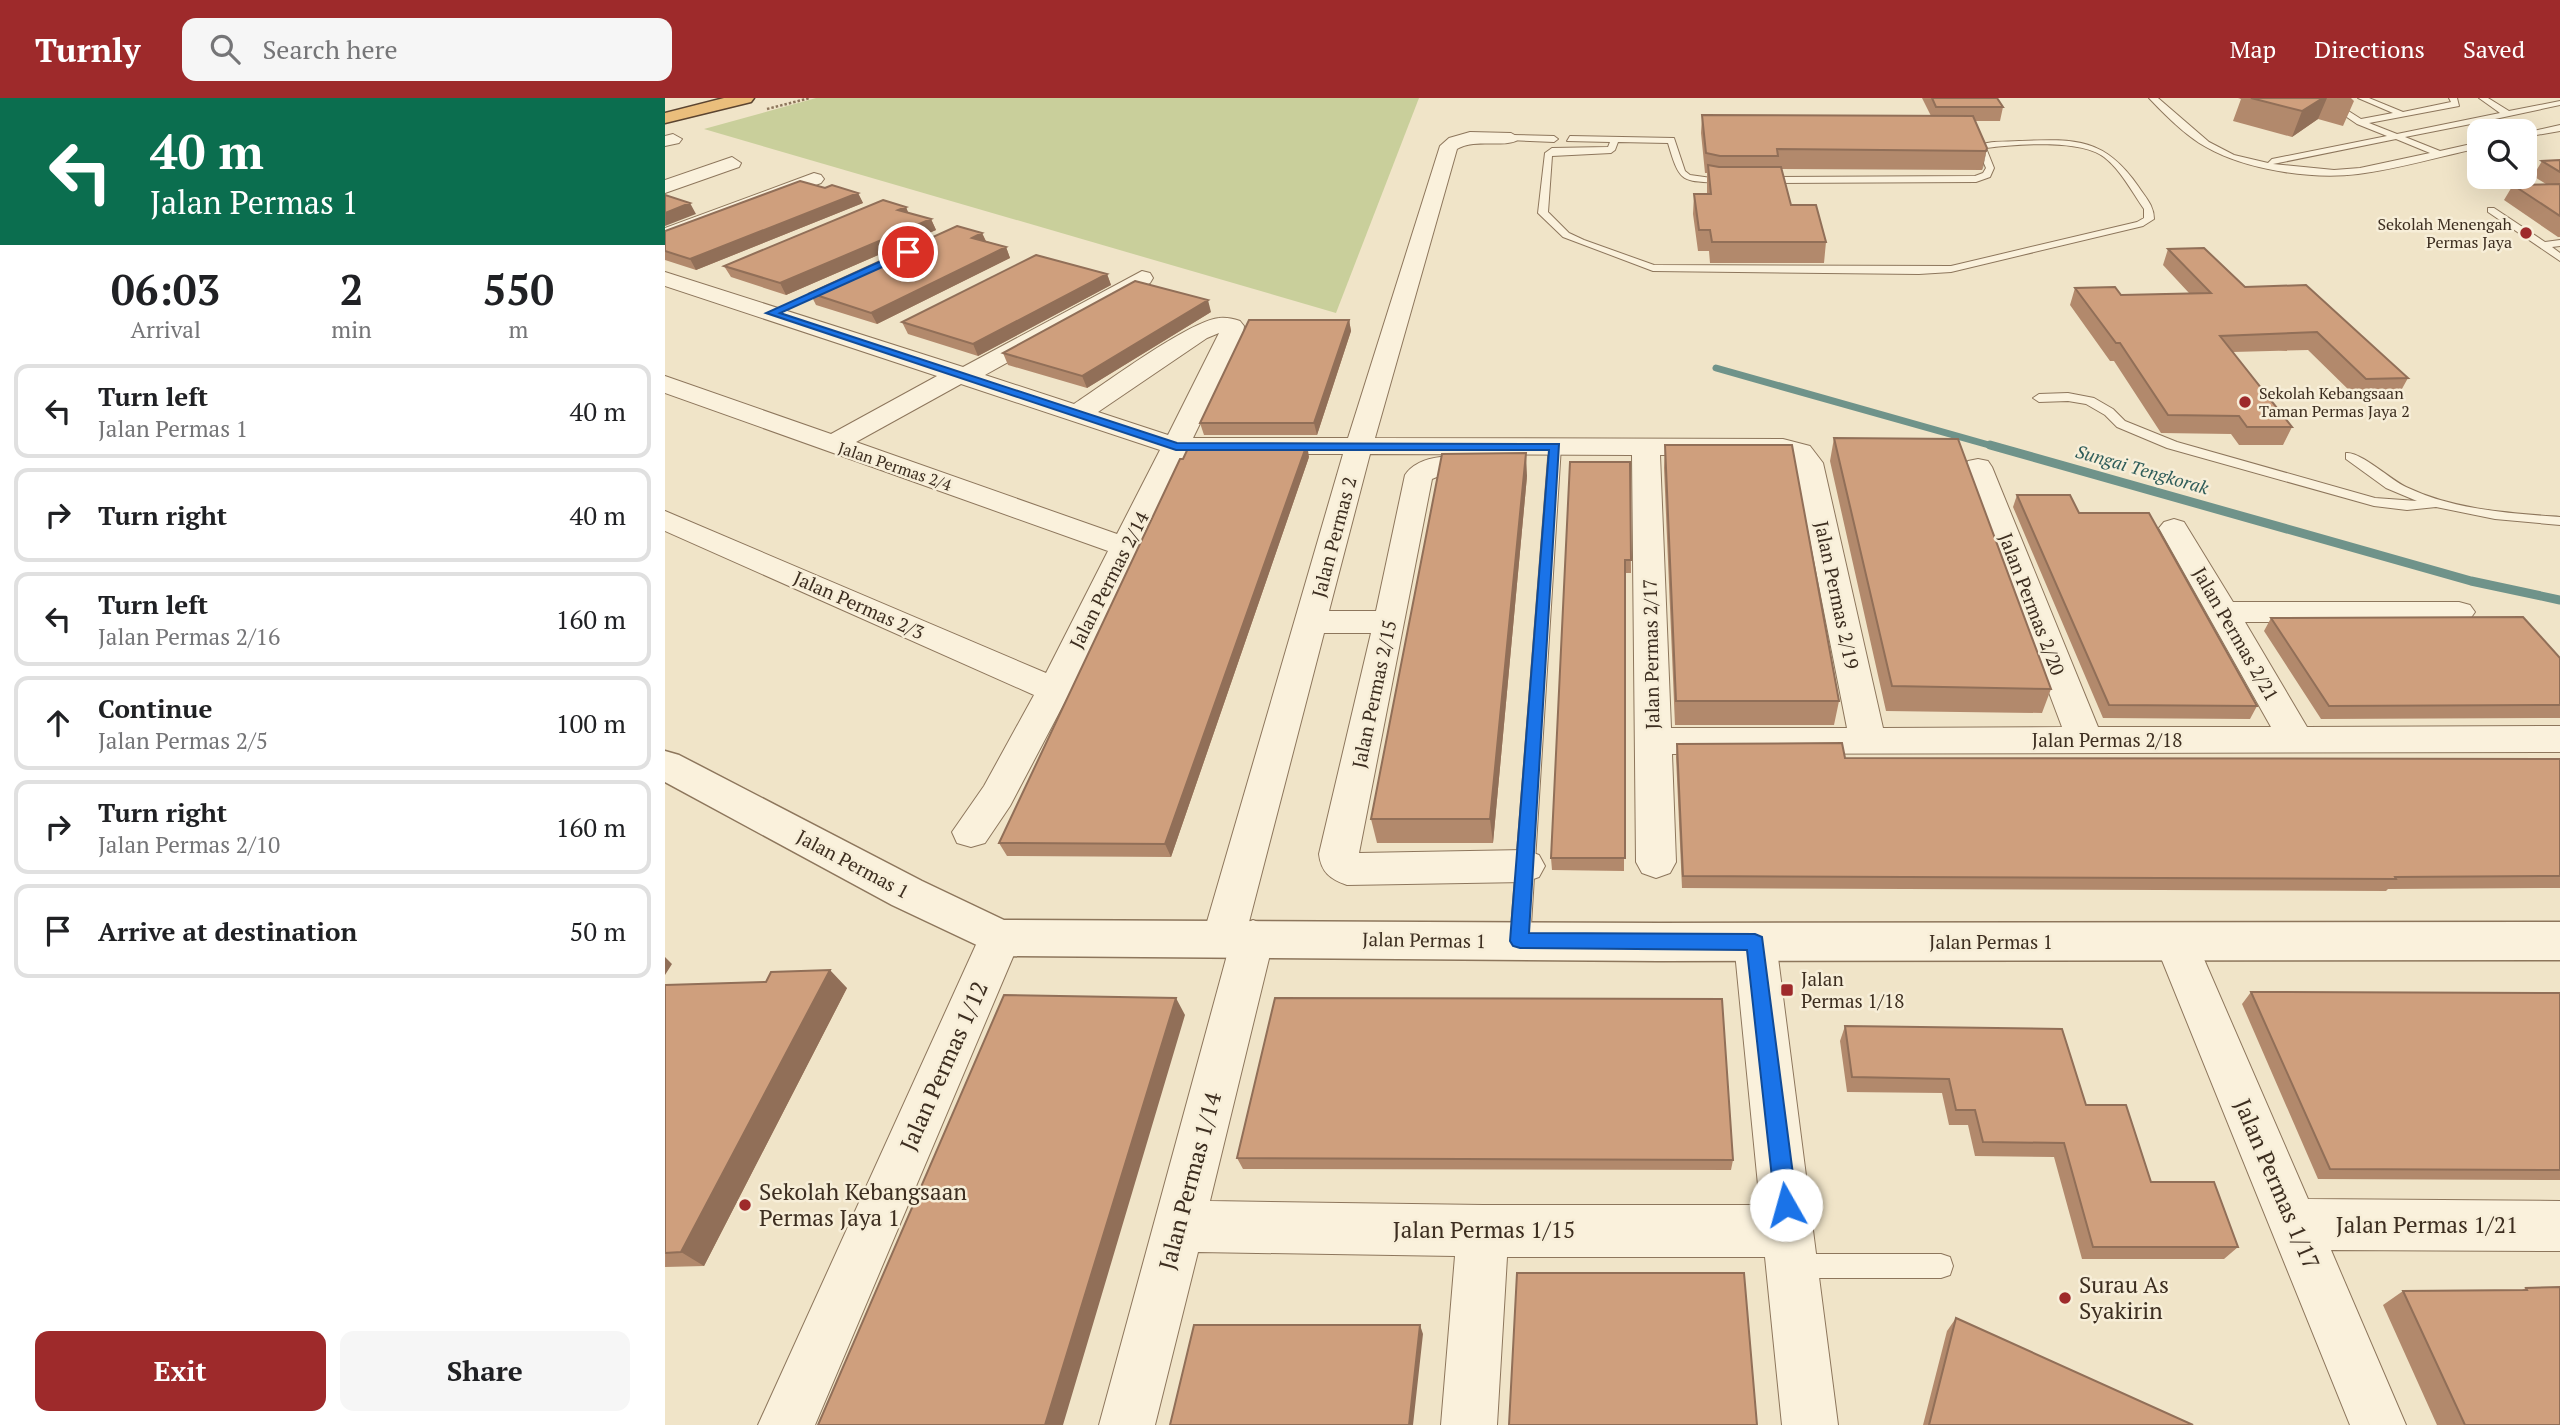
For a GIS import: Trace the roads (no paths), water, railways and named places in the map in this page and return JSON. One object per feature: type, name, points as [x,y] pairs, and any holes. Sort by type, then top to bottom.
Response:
[{"type":"highway","points":[[665,106],[697,98]]},
{"type":"highway","points":[[665,118],[745,98]]},
{"type":"street","name":"Jalan Permas 2","points":[[1238,939],[1310,622],[1359,446],[1393,340],[1449,146],[1457,139],[1511,138]]},
{"type":"street","points":[[665,187],[732,163]]},
{"type":"street","points":[[665,235],[814,178]]},
{"type":"street","points":[[665,196],[722,213]]},
{"type":"street","points":[[672,286],[711,274]]},
{"type":"street","points":[[833,443],[1142,278]]},
{"type":"street","points":[[672,286],[771,313],[1176,446],[1359,446],[1555,456],[1646,446]]},
{"type":"street","points":[[771,313],[796,302]]},
{"type":"street","name":"Jalan Permas 2/14","points":[[971,832],[997,796],[1054,690],[1231,335],[1232,326],[1227,324],[1199,333],[1077,414]]},
{"type":"street","points":[[865,343],[888,331]]},
{"type":"street","name":"Jalan Permas 2/4","points":[[665,384],[1125,547]]},
{"type":"street","name":"Jalan Permas 2/19","points":[[1646,446],[1783,447],[1800,452],[1809,463],[1868,741]]},
{"type":"street","name":"Jalan Permas 2/17","points":[[1646,446],[1656,862]]},
{"type":"street","name":"Jalan Permas 2/15","points":[[1525,866],[1347,869],[1340,863],[1339,854],[1419,475],[1437,466],[1555,456]]},
{"type":"street","name":"Jalan Permas 2/20","points":[[1978,467],[2085,740]]},
{"type":"street","name":"Jalan Permas 2/3","points":[[665,520],[1054,690]]},
{"type":"street","name":"Jalan Permas 2/21","points":[[2174,528],[2297,740]]},
{"type":"street","points":[[2223,612],[2459,612]]},
{"type":"street","points":[[1310,622],[1390,622]]},
{"type":"street","name":"Jalan Permas 2/18","points":[[1653,741],[2560,739]]},
{"type":"street","name":"Jalan Permas 1","points":[[665,765],[908,893],[1000,937],[1755,942],[2560,941]]},
{"type":"street","name":"Jalan Permas 1/12","points":[[786,1425],[1000,937]]},
{"type":"street","name":"Jalan Permas 1/14","points":[[1127,1425],[1178,1226],[1238,939]]},
{"type":"street","points":[[1755,942],[1810,1425]]},
{"type":"street","name":"Jalan Permas 1/17","points":[[2176,943],[2378,1425]]},
{"type":"street","name":"Jalan Permas 1/21","points":[[2293,1224],[2560,1226]]},
{"type":"street","name":"Jalan Permas 1/15","points":[[1178,1226],[1483,1231],[1791,1248]]},
{"type":"street","points":[[1469,1425],[1483,1231]]},
{"type":"lane","points":[[2153,98],[2206,144],[2231,157],[2262,165],[2334,173],[2360,171],[2467,148]]},
{"type":"lane","points":[[2323,98],[2360,122],[2439,154]]},
{"type":"lane","points":[[2362,98],[2402,114]]},
{"type":"lane","points":[[2360,122],[2456,104],[2453,98]]},
{"type":"lane","points":[[2483,98],[2506,113]]},
{"type":"lane","points":[[2420,103],[2433,108]]},
{"type":"lane","points":[[2523,103],[2532,108]]},
{"type":"lane","points":[[2262,165],[2560,103]]},
{"type":"lane","points":[[2545,106],[2560,111]]},
{"type":"lane","points":[[2484,117],[2489,119]]},
{"type":"lane","points":[[2537,132],[2560,128]]},
{"type":"lane","points":[[1511,138],[1555,139]]},
{"type":"lane","points":[[1570,139],[1615,139],[1671,140],[1682,172],[1688,177],[1718,181],[1976,179],[1987,175],[1990,169],[1981,147],[2078,145],[2103,152],[2111,159],[2149,209],[2149,219],[2140,224],[1951,269],[1919,271],[1653,268],[1580,242],[1566,234],[1543,213],[1548,155],[1552,151],[1611,150],[1615,139]]},
{"type":"lane","points":[[2491,210],[2560,258]]},
{"type":"lane","points":[[2545,247],[2551,243],[2560,243]]},
{"type":"lane","points":[[2039,398],[2068,397],[2090,401],[2109,412],[2121,424],[2172,445],[2374,502],[2407,506],[2433,503]]},
{"type":"lane","points":[[1520,941],[1555,456]]},
{"type":"lane","points":[[2351,456],[2389,484],[2433,503],[2470,513],[2560,521]]},
{"type":"lane","points":[[1791,1248],[1941,1266]]},
{"type":"waterway","name":"Sungai Tengkorak","points":[[1716,368],[1996,447]]},
{"type":"waterway","name":"Sungai Tengkorak","points":[[1990,445],[2471,581],[2560,600]]},
{"type":"place","name":"Sekolah Menengah Permas Jaya","points":[[2526,233]]},
{"type":"place","name":"Sekolah Kebangsaan Taman Permas Jaya 2","points":[[2245,402]]},
{"type":"place","name":"Jalan Permas 1/18","points":[[1787,990]]},
{"type":"place","name":"Sekolah Kebangsaan Permas Jaya 1","points":[[745,1205]]},
{"type":"place","name":"Surau As Syakirin","points":[[2065,1298]]}]
